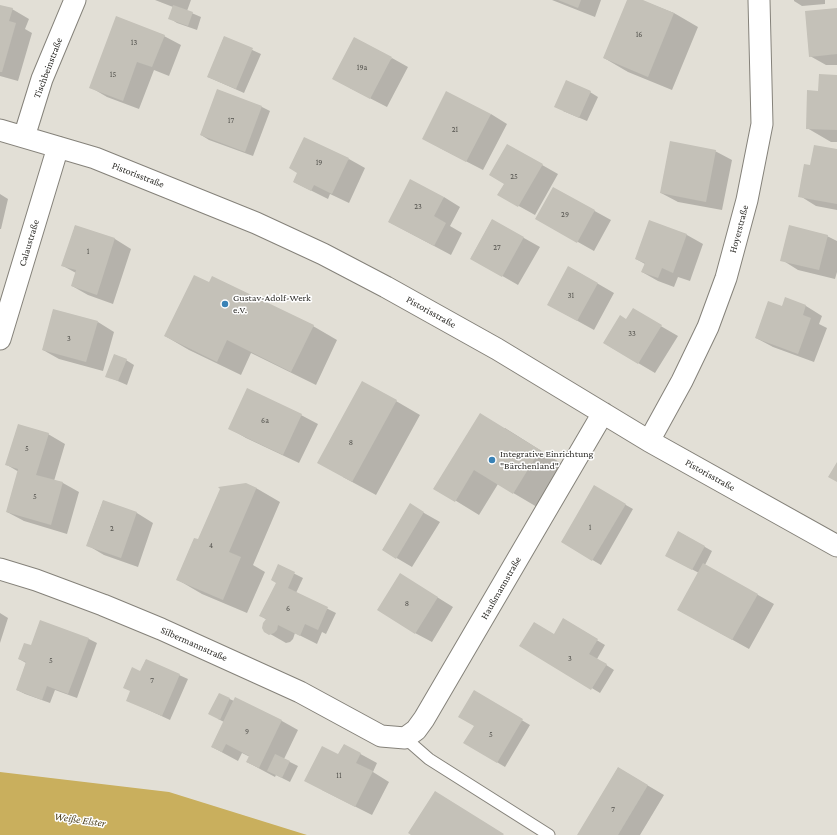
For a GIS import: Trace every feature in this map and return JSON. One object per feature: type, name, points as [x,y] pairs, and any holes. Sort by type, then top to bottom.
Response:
[{"type":"street","name":"Tischbeinstraße","points":[[24,137],[42,79],[75,0]]},
{"type":"street","name":"Hoyerstraße","points":[[649,441],[682,381],[708,327],[726,278],[747,200],[762,124],[759,0]]},
{"type":"street","name":"Pistorisstraße","points":[[0,130],[95,158],[256,223],[323,254],[386,286],[497,349],[649,441],[837,546]]},
{"type":"street","name":"Calaustraße","points":[[0,339],[58,147]]},
{"type":"street","name":"Haußmannstraße","points":[[405,738],[416,730],[424,719],[603,413]]},
{"type":"street","name":"Silbermannstraße","points":[[0,569],[36,580],[104,605],[168,632],[300,692],[381,736],[405,738]]},
{"type":"lane","points":[[405,738],[429,760],[549,835]]},
{"type":"water","name":"Weiße Elster","points":[[0,772],[169,792],[307,835],[0,835]]},
{"type":"building","points":[[558,0],[581,0],[578,8]]},
{"type":"building","points":[[627,0],[643,0],[674,13],[648,77],[603,58]]},
{"type":"building","points":[[0,5],[13,8],[9,21],[16,23],[2,72],[0,72]]},
{"type":"building","points":[[173,5],[193,12],[188,26],[168,19]]},
{"type":"building","points":[[837,8],[837,54],[809,57],[805,11]]},
{"type":"building","points":[[116,16],[165,35],[152,67],[137,62],[123,101],[89,88]]},
{"type":"building","points":[[224,36],[253,48],[236,89],[207,77]]},
{"type":"building","points":[[354,37],[392,57],[370,99],[332,79]]},
{"type":"building","points":[[819,74],[837,75],[837,130],[806,129],[807,90],[818,91]]},
{"type":"building","points":[[566,80],[591,91],[579,118],[554,107]]},
{"type":"building","points":[[217,89],[262,106],[245,152],[200,135]]},
{"type":"building","points":[[446,91],[491,114],[466,162],[422,139]]},
{"type":"building","points":[[304,137],[349,158],[332,194],[314,185],[311,191],[293,182],[297,173],[289,168]]},
{"type":"building","points":[[670,141],[716,150],[706,202],[660,193]]},
{"type":"building","points":[[507,144],[543,164],[518,207],[497,195],[504,184],[489,175]]},
{"type":"building","points":[[814,145],[837,149],[837,204],[798,197],[804,164],[810,165]]},
{"type":"building","points":[[410,179],[444,197],[434,216],[446,223],[434,246],[388,222]]},
{"type":"building","points":[[553,187],[595,210],[577,243],[535,219]]},
{"type":"building","points":[[492,219],[524,237],[502,277],[470,259]]},
{"type":"building","points":[[649,220],[687,234],[673,273],[662,268],[658,278],[641,272],[645,263],[635,259]]},
{"type":"building","points":[[75,225],[115,238],[97,295],[71,286],[76,270],[61,266]]},
{"type":"building","points":[[789,225],[828,235],[819,270],[780,261]]},
{"type":"building","points":[[568,266],[598,283],[577,321],[547,305]]},
{"type":"building","name":"Gustav-Adolf-Werk e.V.","points":[[194,275],[209,282],[212,276],[314,325],[291,372],[227,340],[217,362],[164,336]]},
{"type":"building","points":[[785,297],[806,305],[803,315],[811,318],[798,354],[755,338],[768,301],[782,306]]},
{"type":"building","points":[[633,308],[662,325],[638,364],[603,343],[620,315],[626,319]]},
{"type":"building","points":[[53,309],[98,321],[86,362],[42,350]]},
{"type":"building","points":[[114,354],[127,359],[118,381],[105,377]]},
{"type":"building","points":[[362,381],[397,400],[352,482],[317,463]]},
{"type":"building","points":[[247,388],[302,414],[283,455],[228,429]]},
{"type":"building","name":"Integrative Einrichtung \"Bärchenland\"","points":[[480,413],[540,450],[513,494],[474,470],[455,502],[433,489]]},
{"type":"building","points":[[18,424],[49,433],[36,475],[63,482],[51,525],[6,512],[18,469],[5,465]]},
{"type":"building","points":[[837,462],[837,482],[828,477]]},
{"type":"building","points":[[246,483],[257,488],[229,552],[241,557],[223,600],[176,580],[194,538],[198,539],[220,489],[218,487]]},
{"type":"building","points":[[594,485],[626,504],[592,561],[561,542]]},
{"type":"building","points":[[103,500],[137,512],[121,558],[86,546]]},
{"type":"building","points":[[410,503],[424,512],[396,559],[382,550]]},
{"type":"building","points":[[678,531],[705,546],[692,570],[665,556]]},
{"type":"building","points":[[703,563],[758,594],[732,640],[677,610]]},
{"type":"building","points":[[278,564],[295,572],[288,588],[328,607],[318,630],[305,624],[300,636],[278,625],[277,630],[274,633],[269,635],[264,632],[262,628],[266,619],[259,616],[276,583],[271,580]]},
{"type":"building","points":[[400,573],[438,597],[415,634],[377,610]]},
{"type":"building","points":[[563,618],[598,639],[589,654],[607,664],[591,690],[519,646],[534,622],[554,634]]},
{"type":"building","points":[[40,620],[89,638],[68,694],[47,686],[42,700],[16,690],[26,662],[18,659],[24,643],[31,645]]},
{"type":"building","points":[[146,659],[180,674],[162,716],[126,701],[130,691],[123,688],[132,667],[140,671]]},
{"type":"building","points":[[474,690],[523,719],[497,763],[463,743],[474,726],[458,717]]},
{"type":"building","points":[[219,693],[230,698],[220,720],[208,714]]},
{"type":"building","points":[[235,697],[282,720],[259,768],[246,762],[249,756],[226,744],[222,752],[211,747]]},
{"type":"building","points":[[344,744],[361,753],[356,763],[373,771],[355,807],[304,781],[322,746],[338,754]]},
{"type":"building","points":[[275,754],[290,761],[282,778],[267,771]]},
{"type":"building","points":[[618,767],[648,785],[618,835],[577,835]]},
{"type":"building","points":[[435,791],[504,834],[411,835],[408,833]]},
{"type":"place","name":"Gustav-Adolf-Werk e.V.","points":[[225,304]]},
{"type":"place","name":"Integrative Einrichtung \"Bärchenland\"","points":[[492,460]]}]
